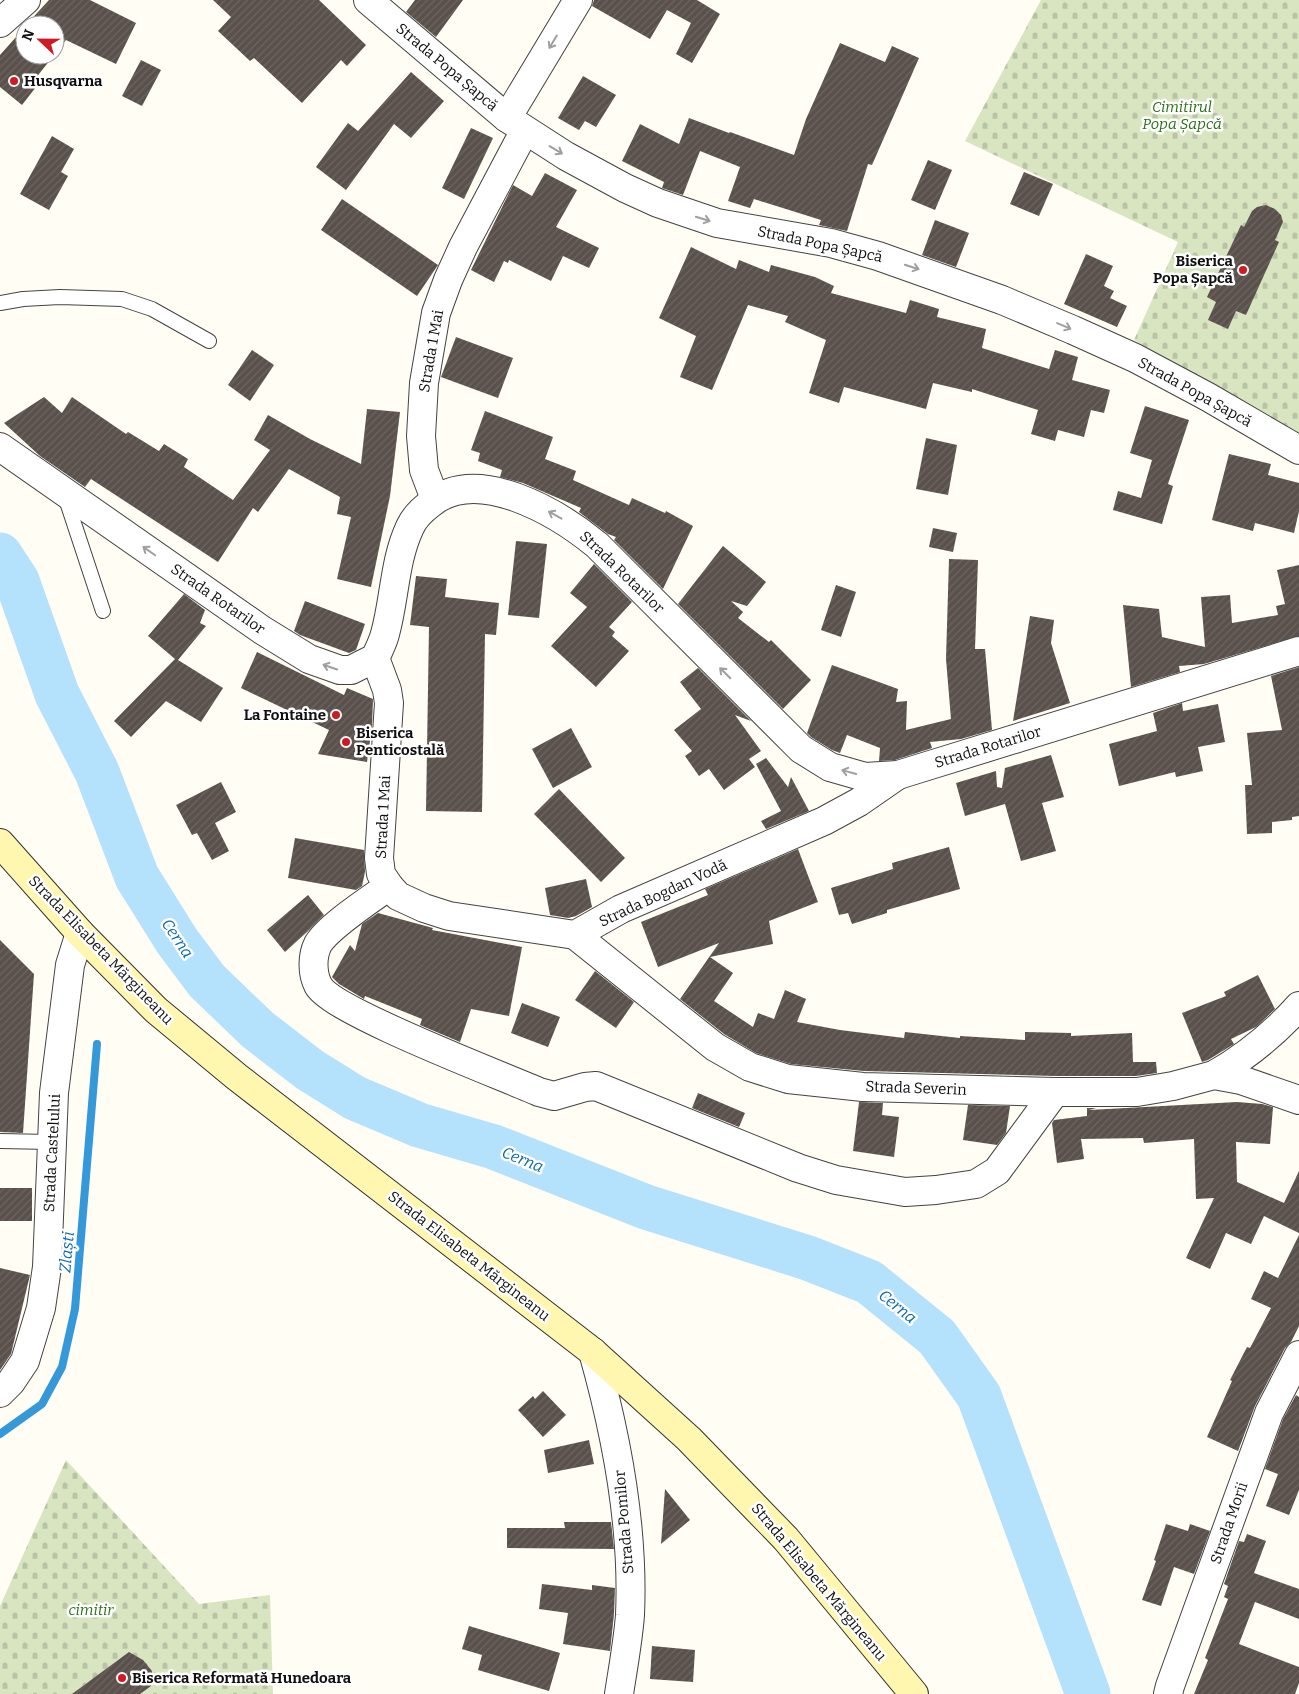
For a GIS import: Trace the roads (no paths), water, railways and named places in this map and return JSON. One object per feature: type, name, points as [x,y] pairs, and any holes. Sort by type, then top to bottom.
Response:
[{"type":"main road","name":"Strada Elisabeta Mărgineanu","points":[[1,847],[80,933],[156,1010],[236,1077],[593,1352],[689,1439],[786,1539],[914,1694]]},
{"type":"street","points":[[0,23],[26,0]]},
{"type":"street","name":"Strada 1 Mai","points":[[435,499],[424,470],[421,436],[424,383],[436,314],[448,280],[516,124],[578,0]]},
{"type":"street","name":"Strada Popa Șapcă","points":[[373,2],[516,124],[595,173],[684,213],[717,223],[831,244],[878,256],[924,271],[1011,304],[1135,358],[1208,397],[1299,450]]},
{"type":"street","name":"Strada Rotarilor","points":[[0,447],[262,630],[309,658],[340,670],[351,670],[375,658],[385,635],[397,564],[404,541],[411,525],[422,511],[435,499],[461,489],[486,489],[501,492],[551,512],[575,526],[597,545],[801,749],[830,767],[865,777],[898,776],[1299,650]]},
{"type":"street","name":"Strada 1 Mai","points":[[375,658],[388,690],[389,703],[379,858],[381,874],[389,886]]},
{"type":"street","name":"Strada Bogdan Vodă","points":[[575,935],[621,909],[824,821],[859,802],[898,776]]},
{"type":"street","points":[[575,935],[449,916],[424,908],[398,896],[389,886],[329,932],[318,944],[313,966],[318,986],[340,1004],[396,1031],[539,1092],[554,1096],[585,1087],[596,1086],[798,1168],[836,1180],[905,1192],[976,1184],[997,1171],[1055,1092]]},
{"type":"street","name":"Strada Castelului","points":[[4,1383],[25,1361],[41,1308],[47,1267],[54,1093],[66,986],[80,933]]},
{"type":"street","name":"Strada Severin","points":[[575,935],[715,1047],[750,1067],[788,1080],[862,1087],[1137,1092],[1173,1086],[1214,1075],[1241,1080],[1299,1100]]},
{"type":"street","points":[[1214,1075],[1240,1060],[1263,1041],[1299,1006]]},
{"type":"street","name":"Strada Pomilor","points":[[593,1352],[606,1397],[623,1480],[629,1551],[630,1615],[619,1694]]},
{"type":"street","name":"Strada Morii","points":[[1168,1694],[1269,1413],[1299,1355]]},
{"type":"lane","points":[[0,303],[23,299],[60,297],[122,299],[152,309],[209,341]]},
{"type":"lane","points":[[63,492],[103,611]]},
{"type":"lane","points":[[0,1141],[52,1142]]},
{"type":"waterway","name":"Cerna","points":[[0,555],[17,581],[57,694],[97,772],[137,877],[177,941],[207,981],[258,1030],[310,1070],[355,1098],[419,1125],[494,1147],[646,1207],[808,1258],[869,1282],[937,1337],[979,1396],[1088,1694]]},
{"type":"waterway","name":"Zlaști","points":[[0,1434],[42,1404],[62,1367],[75,1309],[97,1044]]},
{"type":"place","name":"Husqvarna","points":[[14,81]]},
{"type":"place","name":"Biserica Popa Șapcă","points":[[1243,270]]},
{"type":"place","name":"La Fontaine","points":[[336,715]]},
{"type":"place","name":"Biserica Penticostală","points":[[346,742]]},
{"type":"place","name":"Biserica Reformată Hunedoara","points":[[122,1678]]},
{"type":"park label","name":"Cimitirul Popa Șapcă","points":[[1182,116]]},
{"type":"park label","name":"cimitir","points":[[91,1610]]}]
